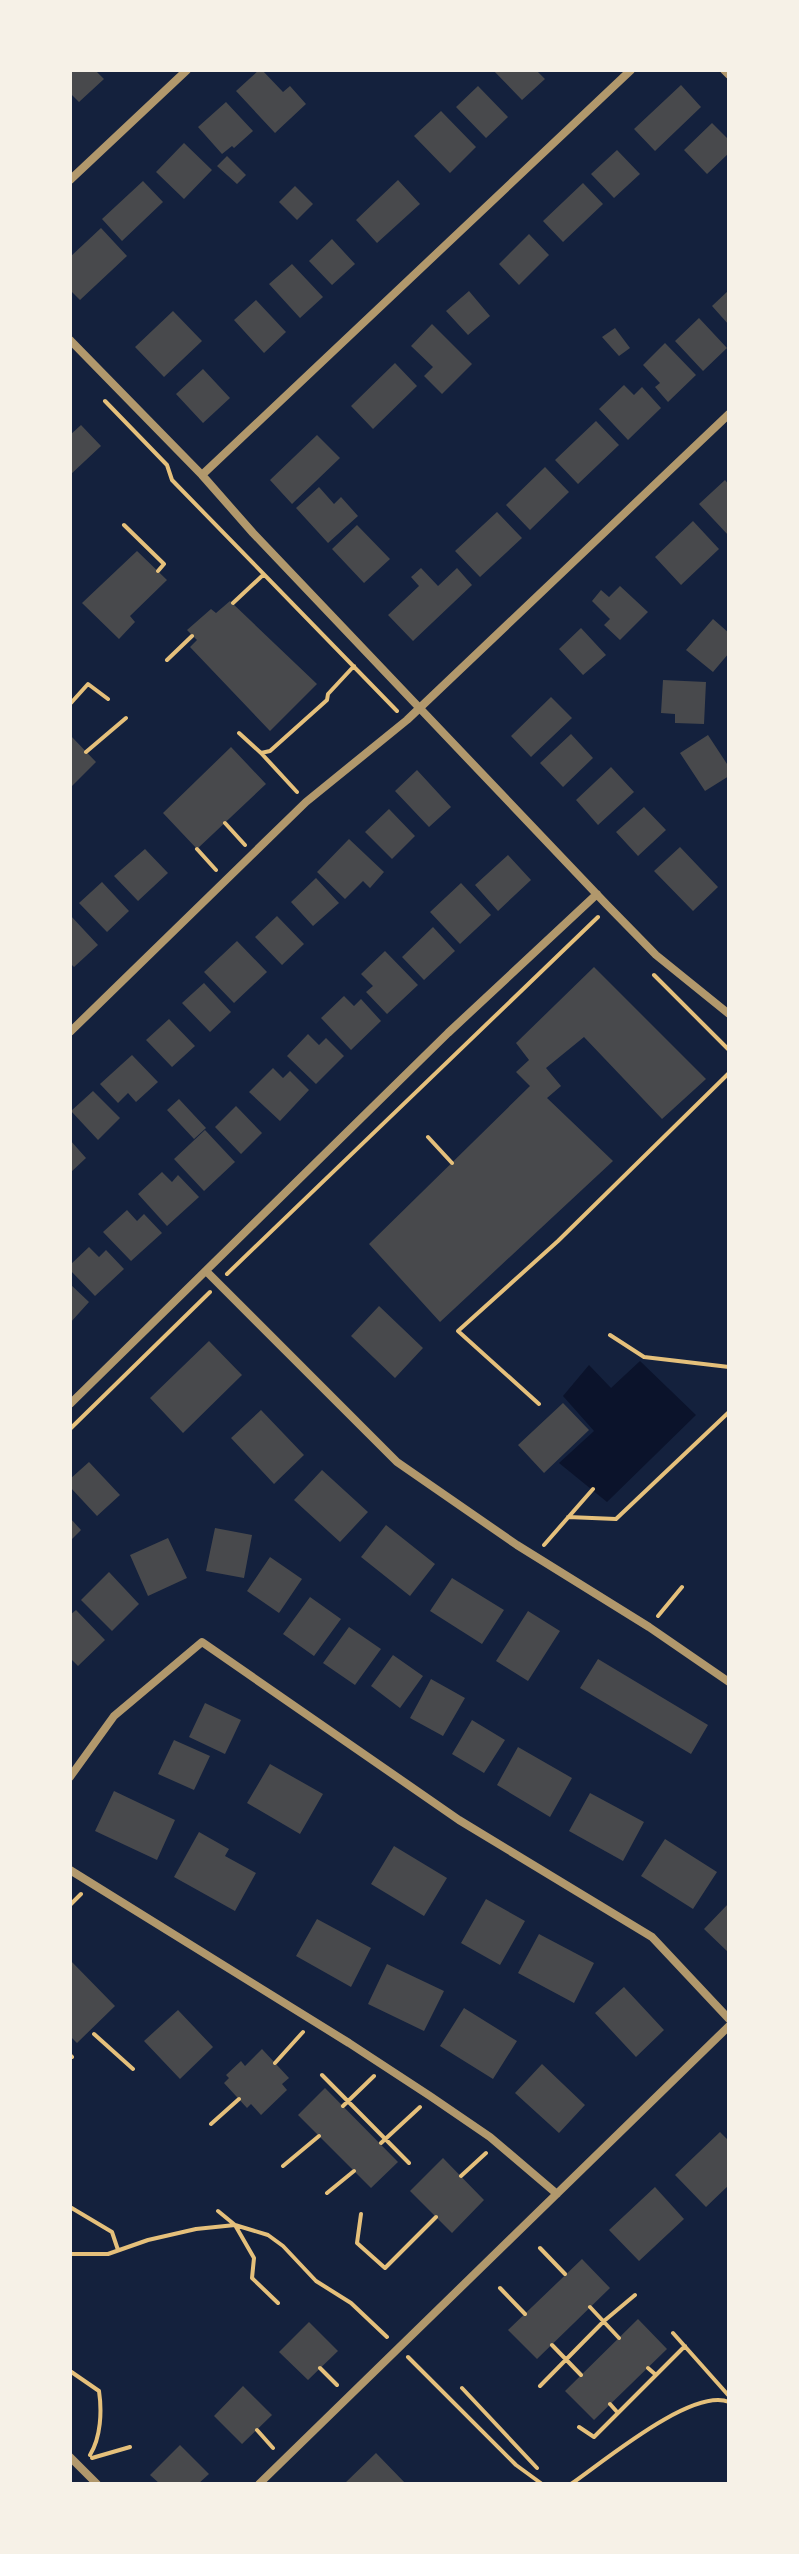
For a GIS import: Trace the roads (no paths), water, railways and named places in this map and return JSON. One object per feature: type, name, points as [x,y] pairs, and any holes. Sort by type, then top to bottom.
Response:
[{"type":"street","points":[[70,180],[187,70]]},
{"type":"street","points":[[202,475],[631,70]]},
{"type":"street","points":[[724,70],[729,75]]},
{"type":"street","points":[[70,340],[202,475],[607,905],[656,955],[729,1014]]},
{"type":"street","points":[[70,1032],[306,802],[407,720],[729,414]]},
{"type":"street","points":[[70,1404],[448,1033],[597,894]]},
{"type":"street","points":[[207,1272],[397,1462],[729,1682]]},
{"type":"street","points":[[70,1777],[114,1716],[202,1642],[459,1820],[652,1937],[729,2019]]},
{"type":"street","points":[[70,1870],[430,2096],[497,2142],[557,2194]]},
{"type":"street","points":[[259,2484],[729,2026]]},
{"type":"street","points":[[70,2457],[97,2484]]},
{"type":"street","points":[[268,2475],[276,2484]]},
{"type":"water","points":[[640,1361],[696,1415],[607,1502],[559,1463],[594,1431],[563,1396],[589,1365],[611,1388]]}]
